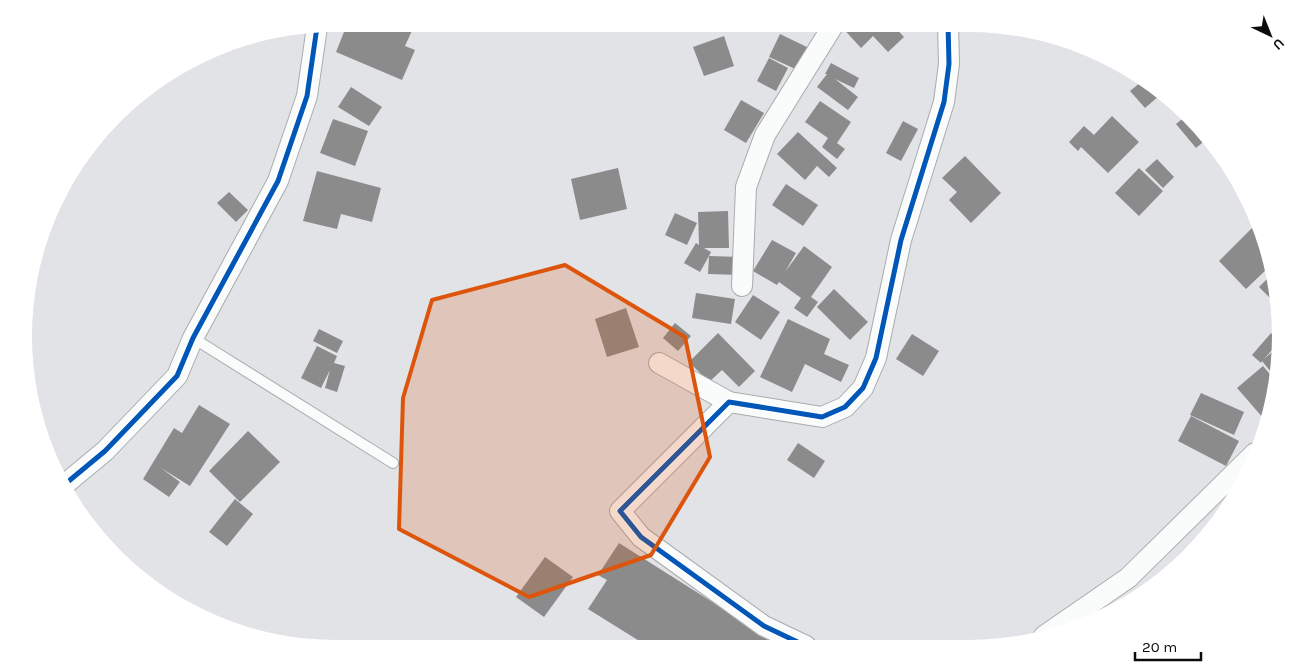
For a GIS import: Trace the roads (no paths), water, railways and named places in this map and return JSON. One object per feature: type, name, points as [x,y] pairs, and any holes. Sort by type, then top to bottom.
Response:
[{"type":"street","points":[[742,286],[746,187],[765,135],[829,32]]},
{"type":"street","points":[[659,363],[729,402],[822,417],[845,407],[863,388],[876,358],[901,240],[944,102],[949,64],[948,32]]},
{"type":"street","points":[[69,481],[105,452],[177,376],[192,338],[278,181],[307,96],[316,33]]},
{"type":"street","points":[[729,402],[620,511],[641,537],[764,626],[793,640]]},
{"type":"street","points":[[1059,625],[1128,578],[1244,464]]},
{"type":"lane","points":[[192,338],[393,462]]}]
